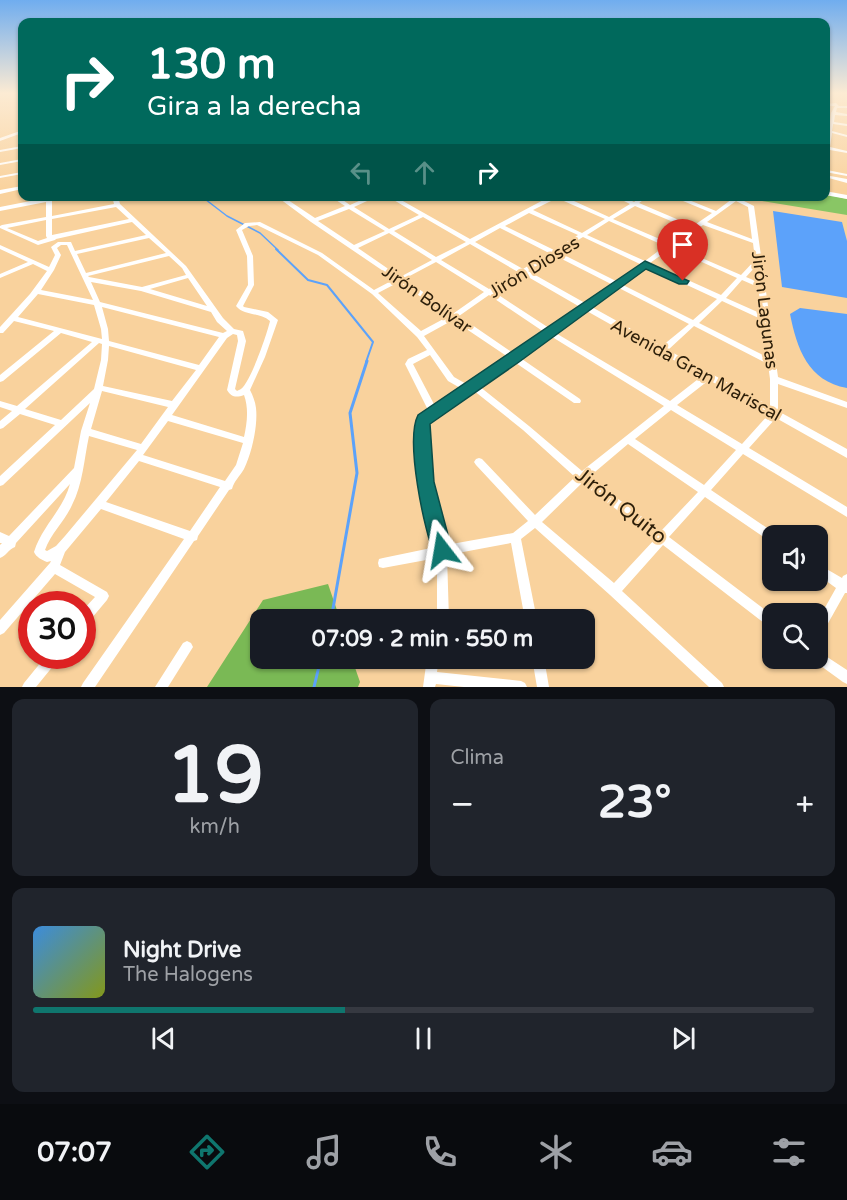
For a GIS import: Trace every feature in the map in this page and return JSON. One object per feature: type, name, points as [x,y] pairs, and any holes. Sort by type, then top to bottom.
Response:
[{"type":"street","points":[[830,137],[832,125]]},
{"type":"street","points":[[0,140],[18,133]]},
{"type":"street","points":[[831,133],[847,136]]},
{"type":"street","points":[[0,151],[18,148]]},
{"type":"street","points":[[830,150],[847,152]]},
{"type":"street","points":[[0,164],[18,161]]},
{"type":"street","points":[[830,171],[847,175]]},
{"type":"street","points":[[0,177],[18,174]]},
{"type":"street","points":[[830,177],[847,181]]},
{"type":"street","points":[[0,192],[18,189]]},
{"type":"street","points":[[830,194],[847,197]]},
{"type":"street","points":[[0,209],[36,201]]},
{"type":"street","points":[[49,201],[51,238]]},
{"type":"street","points":[[116,201],[117,205],[171,254],[190,276],[228,334]]},
{"type":"street","name":"Jirón Bolívar","points":[[285,201],[577,401]]},
{"type":"street","points":[[339,201],[489,292],[549,332],[847,512]]},
{"type":"street","points":[[313,221],[364,201]]},
{"type":"street","name":"Avenida Gran Mariscal","points":[[397,201],[847,454]]},
{"type":"street","points":[[374,292],[548,201]]},
{"type":"street","points":[[568,201],[762,286]]},
{"type":"street","points":[[628,201],[695,229]]},
{"type":"street","name":"Jirón Dioses","points":[[420,335],[584,237],[639,201]]},
{"type":"street","points":[[686,201],[717,213]]},
{"type":"street","points":[[442,609],[442,550],[426,482],[421,426],[424,420],[514,359],[734,201]]},
{"type":"street","name":"Jirón Lagunas","points":[[742,201],[750,206],[756,242],[774,379],[774,414]]},
{"type":"street","points":[[1,227],[117,205]]},
{"type":"street","points":[[530,211],[765,318]]},
{"type":"street","points":[[353,248],[421,216]]},
{"type":"street","points":[[1,227],[38,243],[51,238],[133,220]]},
{"type":"street","name":"Jirón Quito","points":[[246,390],[262,356],[274,320],[266,314],[242,309],[239,306],[252,285],[250,256],[238,230],[244,225],[258,223],[308,247],[374,292],[420,335],[451,379],[471,388],[526,428],[582,477],[762,614]]},
{"type":"street","points":[[704,223],[756,242]]},
{"type":"street","points":[[501,226],[771,362]]},
{"type":"street","points":[[74,253],[151,236]]},
{"type":"street","points":[[0,331],[51,270],[58,255],[54,247],[68,239],[51,238]]},
{"type":"street","points":[[60,550],[47,557],[39,552],[47,535],[66,510],[85,431],[100,388],[101,342],[101,314],[74,253],[65,242]]},
{"type":"street","points":[[0,247],[51,270]]},
{"type":"street","points":[[0,255],[10,251]]},
{"type":"street","points":[[86,277],[171,254]]},
{"type":"street","points":[[663,350],[722,298],[758,260]]},
{"type":"street","points":[[0,276],[33,262]]},
{"type":"street","points":[[142,289],[190,276]]},
{"type":"street","points":[[86,277],[142,289],[213,310]]},
{"type":"street","points":[[34,291],[228,334],[240,333],[242,341],[231,390],[239,393],[246,390],[252,404],[248,441],[240,467],[87,687]]},
{"type":"street","points":[[13,318],[200,368]]},
{"type":"street","points":[[0,379],[61,330]]},
{"type":"street","points":[[0,629],[54,567],[60,550],[137,457],[200,368],[228,334]]},
{"type":"street","points":[[0,426],[101,342]]},
{"type":"street","points":[[432,351],[409,364],[434,413]]},
{"type":"street","points":[[383,563],[515,537],[582,477],[707,376]]},
{"type":"street","points":[[774,379],[847,405]]},
{"type":"street","points":[[100,388],[175,405]]},
{"type":"street","points":[[0,482],[100,388]]},
{"type":"street","points":[[0,404],[61,423]]},
{"type":"street","points":[[614,591],[774,414]]},
{"type":"street","points":[[166,417],[248,441]]},
{"type":"street","points":[[85,431],[143,448]]},
{"type":"street","points":[[628,439],[762,530]]},
{"type":"street","points":[[137,457],[228,486]]},
{"type":"street","points":[[479,462],[534,522],[614,591],[718,687]]},
{"type":"street","points":[[0,554],[77,470]]},
{"type":"street","points":[[99,504],[193,537]]},
{"type":"street","points":[[0,537],[11,543]]},
{"type":"street","points":[[515,537],[529,609]]},
{"type":"street","points":[[54,567],[95,591]]},
{"type":"street","points":[[828,575],[846,585],[828,614]]},
{"type":"street","points":[[96,592],[103,596],[96,604]]},
{"type":"street","points":[[161,687],[187,647]]},
{"type":"street","points":[[828,664],[847,678]]},
{"type":"street","points":[[28,687],[43,669]]},
{"type":"street","points":[[540,669],[543,687]]},
{"type":"street","points":[[429,682],[519,687]]},
{"type":"green space","points":[[830,195],[847,199],[847,215],[762,201],[830,201]]},
{"type":"green space","points":[[328,584],[337,609],[257,609],[263,600]]},
{"type":"green space","points":[[250,620],[250,669],[355,669],[360,682],[358,687],[207,687]]},
{"type":"water","points":[[773,211],[842,222],[847,241],[847,298],[782,287]]},
{"type":"water","points":[[800,308],[847,314],[847,388],[823,378],[806,362],[796,339],[790,314]]},
{"type":"waterway","points":[[208,201],[227,216],[260,233],[278,250]]},
{"type":"waterway","points":[[276,249],[308,280],[327,285],[373,342],[366,362]]},
{"type":"waterway","points":[[333,609],[357,473],[350,413],[367,361]]},
{"type":"waterway","points":[[314,687],[318,669]]},
{"type":"route","points":[[442,550],[426,482],[422,422],[645,264],[683,281]]}]
